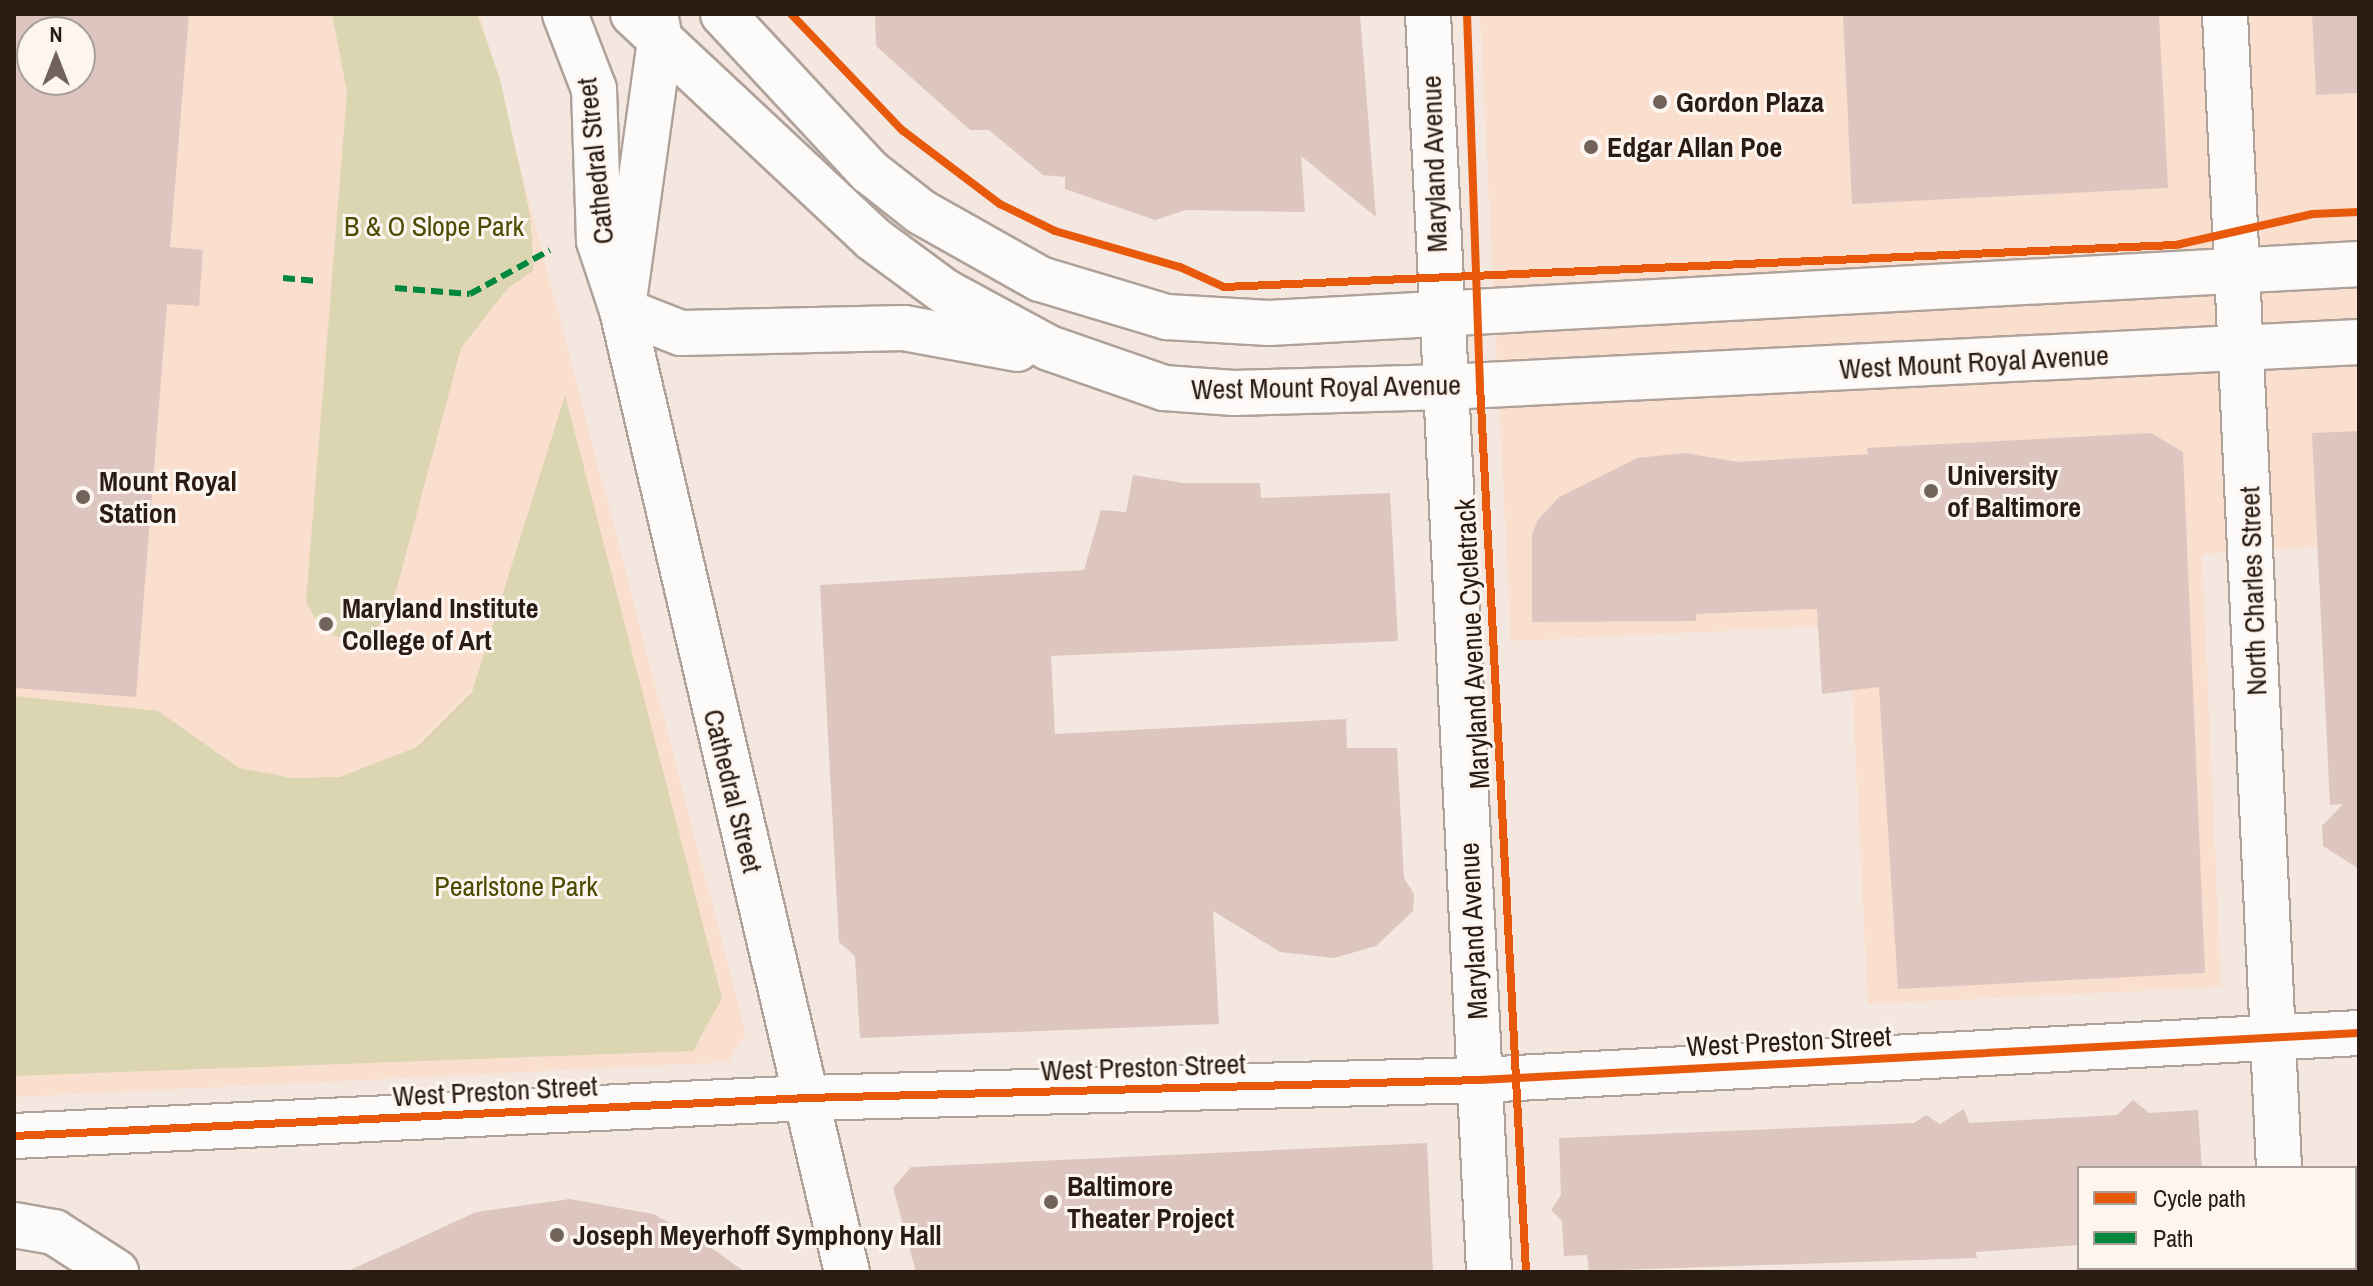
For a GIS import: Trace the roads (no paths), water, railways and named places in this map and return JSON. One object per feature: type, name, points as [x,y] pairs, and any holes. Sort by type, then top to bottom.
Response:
[{"type":"main road","name":"Cathedral Street","points":[[565,14],[594,89],[599,241],[622,310],[847,1272]]},
{"type":"main road","points":[[723,14],[870,172],[975,247],[1040,279],[1167,317],[1269,323],[2359,264]]},
{"type":"main road","name":"Maryland Avenue","points":[[1428,14],[1489,1272]]},
{"type":"main road","name":"North Charles Street","points":[[2225,14],[2279,1166]]},
{"type":"main road","name":"Cathedral Street","points":[[622,310],[649,22]]},
{"type":"main road","name":"West Mount Royal Avenue","points":[[649,22],[872,238],[1001,325],[1090,365],[1164,388],[1234,393],[1445,387],[2359,342]]},
{"type":"main road","points":[[622,310],[681,333],[904,328],[1090,365]]},
{"type":"main road","name":"West Preston Street","points":[[14,1136],[807,1098],[1480,1080],[2359,1033]]},
{"type":"main road","points":[[14,1225],[54,1232],[116,1272]]},
{"type":"place","name":"Gordon Plaza","points":[[1660,102]]},
{"type":"place","name":"Edgar Allan Poe","points":[[1591,147]]},
{"type":"place","name":"University of Baltimore","points":[[1931,491]]},
{"type":"place","name":"Mount Royal Station","points":[[83,497]]},
{"type":"place","name":"Maryland Institute College of Art","points":[[326,624]]},
{"type":"place","name":"Baltimore Theater Project","points":[[1051,1202]]},
{"type":"place","name":"Joseph Meyerhoff Symphony Hall","points":[[557,1235]]},
{"type":"park label","name":"B & O Slope Park","points":[[434,226]]},
{"type":"park label","name":"Pearlstone Park","points":[[516,886]]}]
